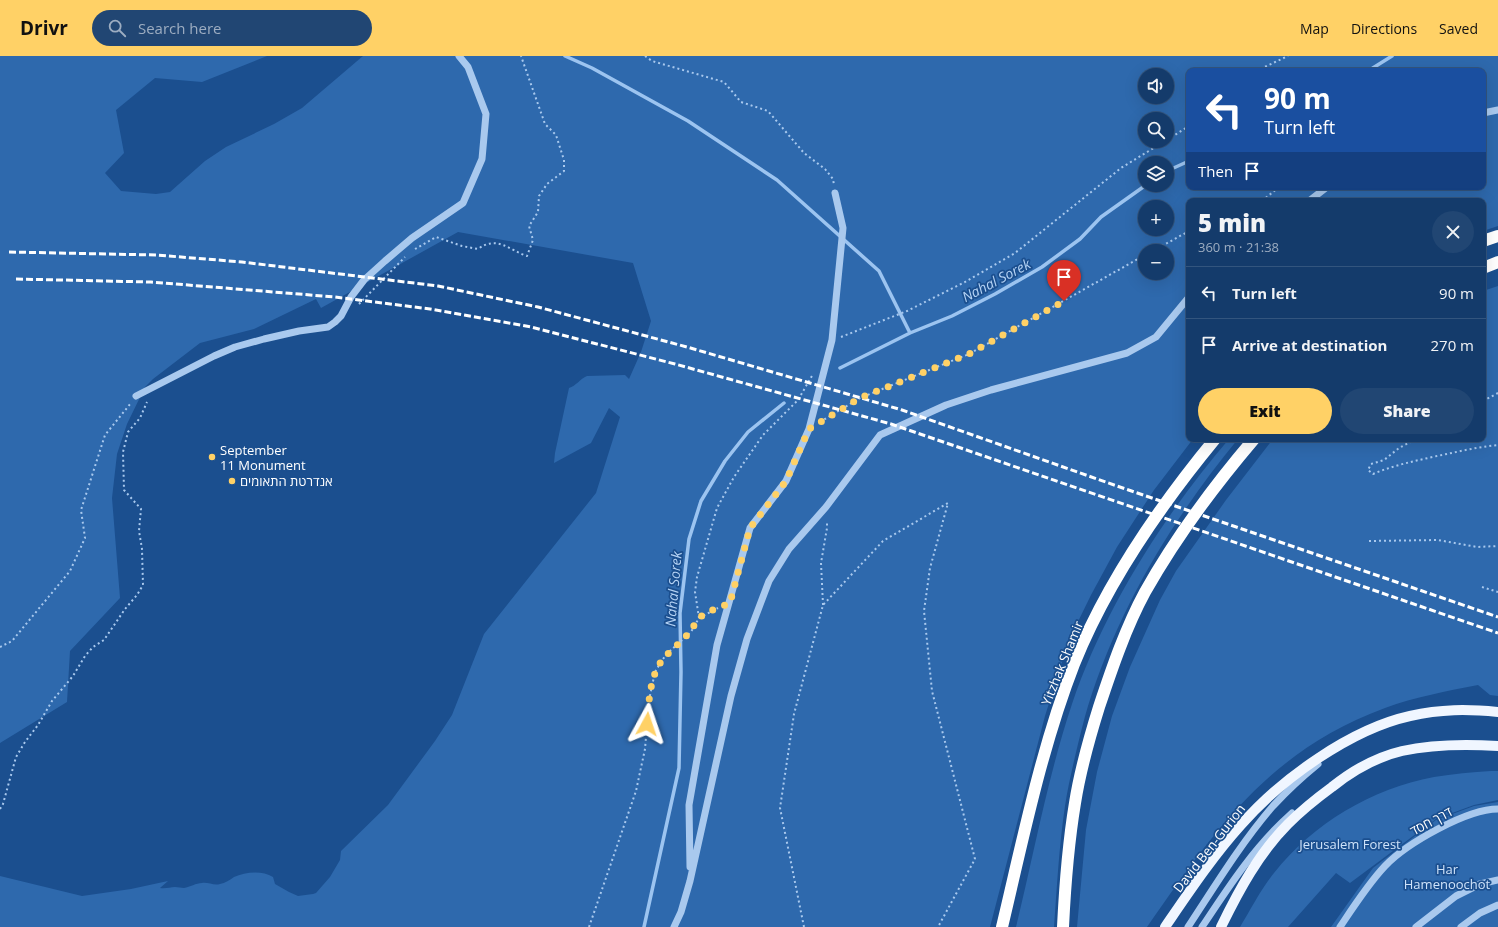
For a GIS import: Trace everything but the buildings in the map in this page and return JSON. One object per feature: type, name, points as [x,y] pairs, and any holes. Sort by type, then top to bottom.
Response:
[{"type":"highway","points":[[1486,240],[1498,236]]},
{"type":"highway","points":[[1486,267],[1498,262]]},
{"type":"highway","name":"Yitzhak Shamir","points":[[1002,927],[1045,750],[1075,663],[1105,600],[1140,540],[1168,499],[1213,442]]},
{"type":"highway","points":[[1063,927],[1068,852],[1075,802],[1083,763],[1107,683],[1123,640],[1145,593],[1167,554],[1220,481],[1252,442]]},
{"type":"main road","name":"David Ben-Gurion","points":[[1166,925],[1224,845],[1261,804],[1281,785],[1308,765],[1357,736],[1409,716],[1436,711],[1464,709],[1498,712]]},
{"type":"main road","points":[[1221,927],[1235,897],[1266,848],[1288,824],[1316,799],[1349,774],[1374,761],[1400,751],[1439,745],[1498,746]]},
{"type":"street","points":[[136,396],[214,356],[235,347],[285,334],[328,327],[341,316],[351,297],[364,280],[412,238],[463,203],[482,160],[486,114],[468,67],[459,56]]},
{"type":"street","points":[[1486,112],[1498,110]]},
{"type":"street","points":[[1313,198],[1323,190]]},
{"type":"street","points":[[690,881],[689,805],[717,646],[750,528],[786,481],[809,429],[832,340],[843,228],[835,193]]},
{"type":"street","points":[[674,927],[681,912],[690,881],[731,696],[747,639],[769,581],[789,550],[826,507],[880,435],[946,405],[991,390],[1127,353],[1156,337],[1186,301]]},
{"type":"street","points":[[1188,927],[1247,839],[1273,806],[1327,756],[1357,736]]},
{"type":"street","points":[[1202,927],[1242,867],[1278,826],[1303,804],[1349,774]]},
{"type":"street","name":"דרך חסד","points":[[1340,927],[1359,898],[1386,865],[1418,840],[1459,819],[1490,809],[1498,809]]},
{"type":"street","points":[[1416,927],[1456,896],[1480,884],[1498,880]]},
{"type":"street","points":[[1460,927],[1480,912],[1498,905]]},
{"type":"path","points":[[413,250],[436,237],[462,246],[478,249],[485,244],[502,244],[527,256],[533,240],[529,226],[538,212],[539,196],[548,184],[564,171],[564,160],[556,135],[545,124],[521,56]]},
{"type":"path","points":[[645,56],[652,61],[724,82],[740,102],[768,111],[804,153],[825,169],[833,179],[835,193]]},
{"type":"path","points":[[1262,68],[1288,56]]},
{"type":"path","points":[[1174,135],[1186,128]]},
{"type":"path","points":[[832,340],[907,310],[965,282],[1015,253],[1121,168],[1153,148]]},
{"type":"path","points":[[1266,198],[1275,190]]},
{"type":"path","points":[[1166,244],[1186,233]]},
{"type":"path","points":[[356,307],[408,255]]},
{"type":"path","points":[[809,429],[860,398],[969,354],[1138,260]]},
{"type":"path","points":[[699,618],[695,592],[697,577],[717,508],[734,477],[763,435],[798,400],[813,373]]},
{"type":"path","points":[[1486,399],[1498,393]]},
{"type":"path","points":[[0,647],[12,641],[70,571],[85,538],[81,510],[105,435],[136,396],[147,401],[140,418],[128,432],[123,458],[124,490],[141,509],[139,531],[142,549],[143,585],[104,640],[93,647],[85,656],[74,676],[52,701],[38,725],[25,742],[16,757],[3,804],[0,809]]},
{"type":"path","points":[[1410,442],[1399,448],[1384,460],[1371,464],[1368,470],[1373,474],[1410,462],[1498,445]]},
{"type":"path","points":[[823,605],[884,541],[948,503],[930,568],[924,611],[932,691],[976,859],[938,927]]},
{"type":"path","points":[[804,927],[780,808],[794,714],[823,605],[821,563],[827,528],[826,507]]},
{"type":"path","points":[[1369,541],[1438,540],[1477,547],[1498,546]]},
{"type":"path","points":[[1482,587],[1498,592]]},
{"type":"path","points":[[589,927],[636,792],[645,749],[649,700],[655,672],[662,660],[671,650],[691,632],[699,618],[730,603]]},
{"type":"green space","points":[[0,56],[267,56],[202,82],[155,78],[116,110],[124,153],[105,173],[121,191],[156,194],[170,192],[205,161],[226,147],[274,124],[302,108],[363,56],[1498,56],[1498,226],[1486,230],[1486,198],[1186,198],[1186,442],[1191,442],[1154,490],[1117,547],[1069,640],[1045,716],[990,927],[0,927],[0,876],[82,896],[131,889],[168,881],[160,888],[184,888],[204,883],[218,884],[226,882],[238,875],[248,873],[264,873],[273,877],[275,884],[298,896],[316,893],[330,877],[340,860],[341,851],[388,805],[435,741],[452,715],[484,634],[596,493],[620,417],[609,408],[591,443],[554,463],[555,453],[569,388],[587,376],[625,375],[629,379],[641,352],[651,321],[633,263],[458,232],[321,308],[316,299],[254,329],[200,343],[153,379],[145,387],[127,424],[117,454],[112,498],[120,598],[70,651],[67,702],[0,743]]},
{"type":"green space","points":[[1498,286],[1498,696],[1490,695],[1478,685],[1396,704],[1344,726],[1308,747],[1277,771],[1248,797],[1222,826],[1197,858],[1147,927],[1077,927],[1086,830],[1097,772],[1112,716],[1130,667],[1160,600],[1176,571],[1226,500],[1271,442],[1486,442],[1486,290]]},
{"type":"green space","points":[[1227,442],[1236,442],[1192,500],[1150,565],[1115,634],[1101,669],[1085,716],[1065,806],[1058,866],[1054,927],[1016,927],[1063,731],[1085,668],[1101,633],[1138,564],[1159,531],[1205,468]]},
{"type":"green space","name":"Jerusalem Forest","points":[[1498,771],[1498,800],[1474,805],[1436,819],[1350,883],[1336,873],[1288,927],[1240,927],[1256,899],[1274,873],[1290,855],[1307,839],[1345,811],[1366,799],[1411,783],[1434,777]]},
{"type":"green space","name":"Har Hamenoochot","points":[[1498,802],[1498,927],[1331,927],[1373,868],[1436,820],[1474,806]]},
{"type":"waterway","points":[[565,56],[592,68],[688,121],[777,180],[879,271],[910,333]]},
{"type":"waterway","name":"Nahal Sorek","points":[[1373,68],[1392,56]]},
{"type":"waterway","name":"Nahal Sorek","points":[[1174,168],[1186,162]]},
{"type":"waterway","name":"Nahal Sorek","points":[[840,368],[910,333],[952,316],[995,294],[1042,267],[1080,239],[1101,217],[1138,191]]},
{"type":"waterway","name":"Nahal Sorek","points":[[644,927],[679,768],[681,672],[680,613],[689,539],[701,501],[725,461],[748,432],[784,403]]},
{"type":"railway","points":[[9,252],[156,255],[242,262],[438,286],[538,307],[687,347],[902,410],[1117,486],[1498,617]]},
{"type":"railway","points":[[16,279],[151,282],[335,297],[430,309],[531,327],[675,364],[891,424],[1498,633]]},
{"type":"place","name":"September 11 Monument","points":[[212,457]]},
{"type":"place","name":"אנדרטת התאומים","points":[[232,481]]},
{"type":"route","points":[[647,724],[649,700],[655,672],[662,660],[691,632],[699,618],[730,603],[750,528],[786,481],[809,429],[860,398],[969,354],[1064,301]]}]
